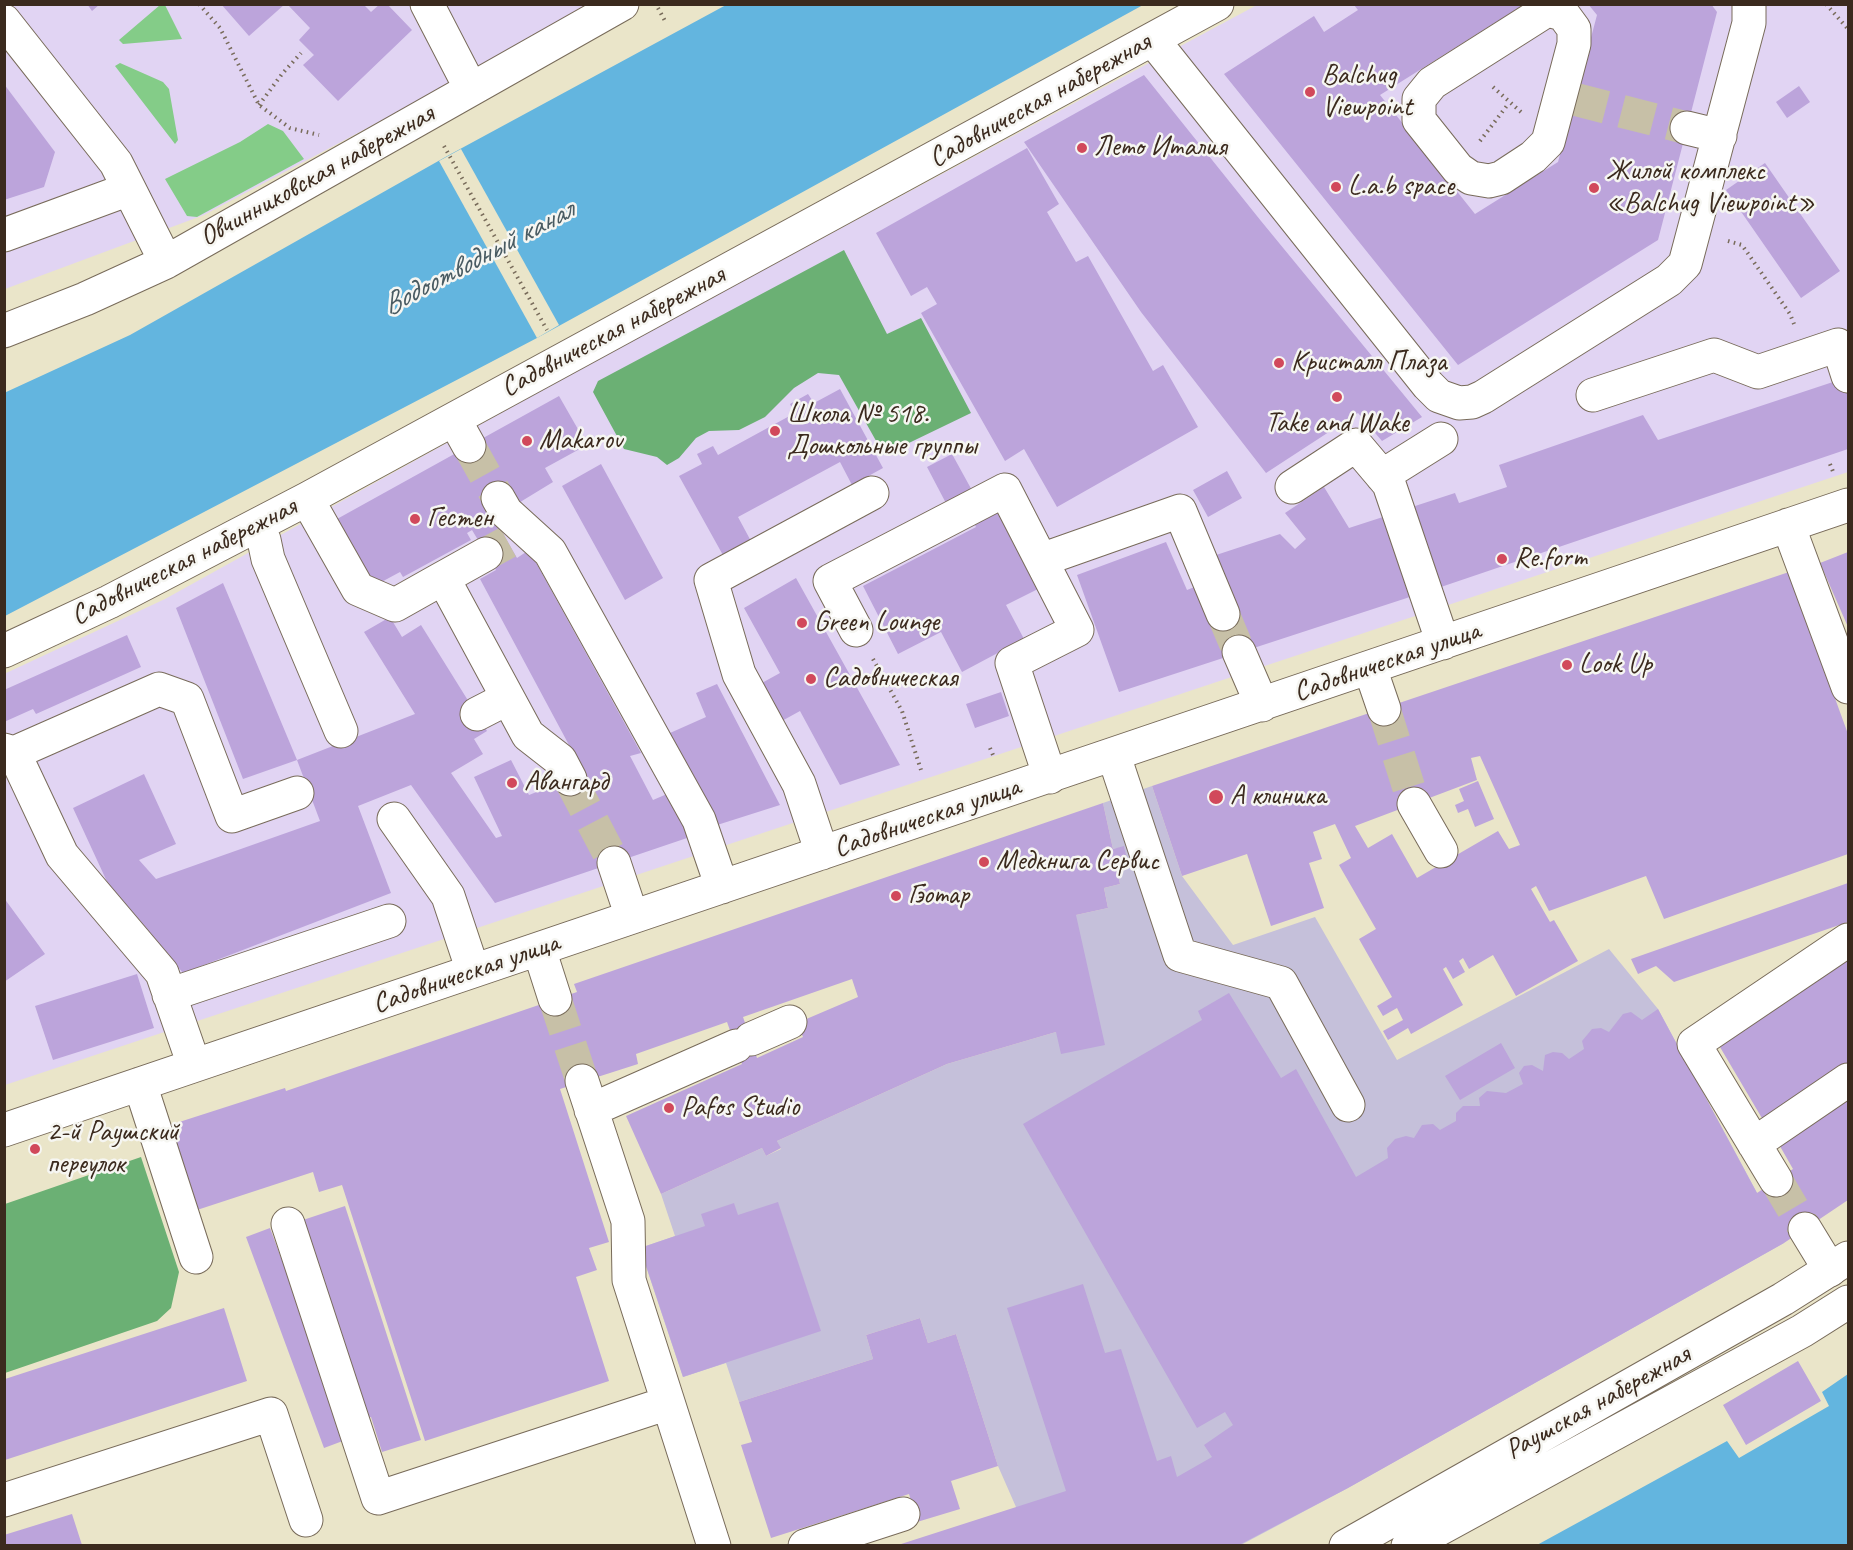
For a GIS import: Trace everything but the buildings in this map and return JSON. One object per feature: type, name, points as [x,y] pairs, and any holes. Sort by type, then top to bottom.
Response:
[{"type":"street","points":[[427,4],[471,89]]},
{"type":"street","name":"Овчинниковская набережная","points":[[4,331],[85,299],[166,262],[622,4]]},
{"type":"street","name":"Садовническая набережная","points":[[4,651],[109,602],[307,499],[461,432],[1217,4]]},
{"type":"street","points":[[1153,40],[1428,385],[1448,401],[1472,402],[1669,280],[1685,264],[1749,23],[1749,4]]},
{"type":"street","points":[[1547,10],[1557,11],[1570,20],[1574,29],[1568,97],[1552,131],[1542,149],[1501,178],[1480,180],[1458,170],[1419,120],[1419,99],[1432,83],[1471,58],[1547,10]]},
{"type":"street","points":[[4,21],[116,163],[166,262]]},
{"type":"street","points":[[1687,128],[1720,136]]},
{"type":"street","points":[[4,235],[129,189]]},
{"type":"street","points":[[1593,395],[1714,355],[1758,372],[1838,345],[1848,376]]},
{"type":"street","points":[[1382,476],[1442,439]]},
{"type":"street","points":[[1292,487],[1356,445],[1389,484],[1443,643]]},
{"type":"street","points":[[856,630],[830,581],[1005,490],[1077,630],[1012,663],[1050,777]]},
{"type":"street","points":[[822,853],[799,784],[739,674],[711,580],[872,493]]},
{"type":"street","points":[[498,498],[506,512],[507,542]]},
{"type":"street","points":[[307,499],[358,589],[395,605],[507,542],[549,552],[699,820],[722,887]]},
{"type":"street","name":"Садовническая улица","points":[[4,1131],[1113,756],[1848,504]]},
{"type":"street","points":[[1041,560],[1180,511],[1223,614]]},
{"type":"street","points":[[1788,525],[1848,687]]},
{"type":"street","points":[[255,526],[264,540],[268,559],[341,731]]},
{"type":"street","points":[[443,578],[528,735],[560,760],[570,779]]},
{"type":"street","points":[[1239,652],[1262,705]]},
{"type":"street","points":[[1370,668],[1384,709]]},
{"type":"street","points":[[194,1065],[162,974],[62,855],[9,752],[159,689],[187,699],[232,816],[297,793]]},
{"type":"street","points":[[477,714],[508,698]]},
{"type":"street","points":[[1113,756],[1180,955],[1281,983],[1348,1105]]},
{"type":"street","points":[[1414,804],[1441,851]]},
{"type":"street","points":[[394,819],[448,896],[473,971]]},
{"type":"street","points":[[614,863],[632,917]]},
{"type":"street","points":[[170,995],[389,921]]},
{"type":"street","points":[[1776,1180],[1694,1044],[1848,940]]},
{"type":"street","points":[[539,949],[555,999]]},
{"type":"street","points":[[714,1545],[629,1280],[628,1221],[586,1096],[743,1042],[790,1022]]},
{"type":"street","points":[[1754,1144],[1848,1080]]},
{"type":"street","points":[[140,1084],[196,1257]]},
{"type":"street","points":[[288,1224],[378,1498],[668,1403]]},
{"type":"street","points":[[1805,1229],[1839,1264]]},
{"type":"street","name":"Раушская набережная","points":[[1346,1545],[1783,1299],[1839,1264]]},
{"type":"street","name":"Раушская набережная","points":[[1408,1545],[1802,1331],[1848,1302]]},
{"type":"street","points":[[4,1500],[271,1414],[306,1520]]},
{"type":"street","points":[[805,1545],[903,1514]]},
{"type":"path","points":[[199,4],[220,28],[260,105],[290,128],[326,137]]},
{"type":"path","points":[[656,4],[665,21]]},
{"type":"path","points":[[1826,4],[1848,29]]},
{"type":"path","points":[[260,105],[282,74],[301,53]]},
{"type":"path","points":[[1471,58],[1509,103],[1552,131]]},
{"type":"path","points":[[1458,170],[1509,103]]},
{"type":"path","points":[[442,143],[549,333]]},
{"type":"path","points":[[1695,233],[1742,245],[1790,314],[1804,356]]},
{"type":"path","points":[[856,630],[902,711],[921,770]]},
{"type":"path","points":[[990,748],[993,755]]},
{"type":"shaded area","points":[[5,5],[598,5],[204,215],[5,289]]},
{"type":"shaded area","points":[[1257,5],[1848,5],[1848,472],[5,1085],[4,674],[165,599],[640,336]]},
{"type":"shaded area","points":[[1152,786],[1182,876],[1233,945],[1315,917],[1397,1060],[1609,949],[1658,1009],[1784,1243],[1348,1488],[1239,1546],[1029,1545],[998,1466],[956,1334],[928,1343],[920,1318],[866,1335],[873,1359],[739,1402],[726,1363],[683,1377],[640,1248],[675,1236],[661,1194],[762,1148],[766,1156],[781,1149],[777,1141],[947,1064],[1056,1032],[1076,915],[1108,908],[1104,888],[1120,884],[1115,861],[1126,859],[1124,847],[1113,849],[1103,803]]},
{"type":"green space","points":[[160,5],[165,5],[182,39],[123,44],[119,40]]},
{"type":"green space","points":[[120,63],[163,82],[169,89],[178,140],[175,144],[115,66]]},
{"type":"green space","points":[[268,124],[283,131],[304,159],[197,217],[187,216],[165,179],[240,142]]},
{"type":"green space","points":[[844,250],[887,334],[921,318],[971,413],[884,455],[839,375],[818,373],[794,388],[765,417],[739,430],[709,431],[696,438],[679,458],[667,465],[657,457],[624,449],[593,392],[598,381]]},
{"type":"green space","points":[[141,1157],[179,1272],[171,1308],[157,1321],[5,1373],[5,1204]]},
{"type":"water","name":"Водоотводный канал","points":[[726,5],[1143,5],[537,338],[5,616],[4,393],[130,335],[449,155]]},
{"type":"water","points":[[1848,1374],[1848,1545],[1537,1545],[1727,1441],[1739,1458],[1829,1406],[1822,1392]]},
{"type":"pier","points":[[461,149],[559,325],[537,338],[439,161]]},
{"type":"tunnel","points":[[1574,99],[1687,128]]},
{"type":"tunnel","points":[[469,446],[498,498]]},
{"type":"tunnel","points":[[486,554],[508,542]]},
{"type":"tunnel","points":[[1223,614],[1239,652]]},
{"type":"tunnel","points":[[1384,709],[1414,804]]},
{"type":"tunnel","points":[[570,779],[614,863]]},
{"type":"tunnel","points":[[555,999],[582,1081]]},
{"type":"tunnel","points":[[1776,1180],[1805,1229]]},
{"type":"place","name":"Balchug Viewpoint","points":[[1310,92]]},
{"type":"place","name":"Лето Италия","points":[[1082,148]]},
{"type":"place","name":"L.a.b space","points":[[1336,187]]},
{"type":"place","name":"Жилой комплекс «Balchug Viewpoint»","points":[[1594,188]]},
{"type":"place","name":"Кристалл Плаза","points":[[1279,363]]},
{"type":"place","name":"Take and Wake","points":[[1337,397]]},
{"type":"place","name":"Школа № 518. Дошкольные группы","points":[[775,431]]},
{"type":"place","name":"Makarov","points":[[527,441]]},
{"type":"place","name":"Гестен","points":[[415,519]]},
{"type":"place","name":"Re.form","points":[[1502,559]]},
{"type":"place","name":"Green Lounge","points":[[802,623]]},
{"type":"place","name":"Look Up","points":[[1567,665]]},
{"type":"place","name":"Садовническая","points":[[811,679]]},
{"type":"place","name":"Авангард","points":[[512,783]]},
{"type":"place","name":"А клиника","points":[[1216,797]]},
{"type":"place","name":"Медкнига Сервис","points":[[984,862]]},
{"type":"place","name":"Гэотар","points":[[896,896]]},
{"type":"place","name":"Pafos Studio","points":[[669,1108]]},
{"type":"place","name":"2-й Раушский переулок","points":[[35,1149]]}]
